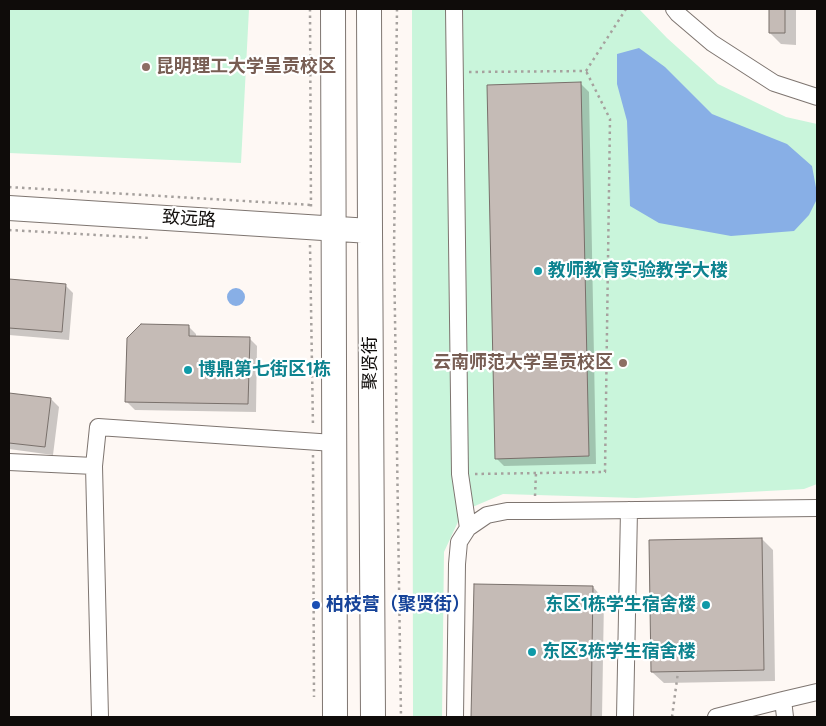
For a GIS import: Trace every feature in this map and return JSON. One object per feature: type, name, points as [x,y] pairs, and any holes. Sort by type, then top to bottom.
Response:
[{"type":"main road","points":[[333,9],[322,216],[323,442],[335,717]]},
{"type":"main road","name":"聚贤街","points":[[370,9],[373,717]]},
{"type":"main road","name":"致远路","points":[[9,208],[322,216],[370,231]]},
{"type":"street","points":[[454,9],[460,474],[468,528]]},
{"type":"street","points":[[674,9],[712,43],[774,83],[817,97]]},
{"type":"street","points":[[100,717],[94,466],[98,427],[323,442]]},
{"type":"street","points":[[9,462],[94,466]]},
{"type":"street","points":[[455,717],[459,542],[468,528],[487,515],[507,511],[817,508]]},
{"type":"street","points":[[624,717],[629,510]]},
{"type":"street","points":[[716,717],[817,692]]},
{"type":"street","points":[[783,700],[785,717]]},
{"type":"path","points":[[310,9],[322,216],[323,442],[314,698]]},
{"type":"path","points":[[397,9],[393,234],[401,717]]},
{"type":"path","points":[[586,71],[626,9]]},
{"type":"path","points":[[454,72],[586,71]]},
{"type":"path","points":[[460,474],[605,472],[610,119],[586,71]]},
{"type":"path","points":[[9,187],[322,216]]},
{"type":"path","points":[[535,511],[536,473]]},
{"type":"path","points":[[672,717],[678,672]]},
{"type":"green space","name":"昆明理工大学呈贡校区","points":[[9,9],[249,9],[241,163],[9,153]]},
{"type":"green space","name":"云南师范大学呈贡校区","points":[[412,9],[639,9],[667,38],[718,84],[786,117],[817,124],[817,484],[804,489],[636,498],[503,494],[463,511],[444,552],[442,717],[413,717]]},
{"type":"water","points":[[639,48],[665,67],[712,114],[787,144],[812,166],[817,199],[809,215],[794,231],[731,236],[659,223],[630,206],[627,121],[617,84],[617,54]]},
{"type":"water","points":[[236,288],[242,291],[245,297],[242,303],[236,306],[230,303],[227,297],[230,291]]},
{"type":"building","points":[[769,9],[785,9],[785,33],[769,33]]},
{"type":"building","name":"教师教育实验教学大楼","points":[[581,82],[589,456],[495,459],[487,85]]},
{"type":"building","points":[[9,279],[66,284],[62,332],[9,328]]},
{"type":"building","name":"博鼎第七街区1栋","points":[[141,324],[189,325],[189,336],[250,337],[248,404],[125,402],[127,338]]},
{"type":"building","points":[[9,393],[51,398],[45,447],[9,443]]},
{"type":"building","name":"东区1栋学生宿舍楼","points":[[762,538],[764,670],[651,672],[649,540]]},
{"type":"building","name":"东区3栋学生宿舍楼","points":[[474,584],[593,586],[591,717],[471,717]]},
{"type":"place","name":"昆明理工大学呈贡校区","points":[[146,67]]},
{"type":"place","name":"教师教育实验教学大楼","points":[[538,271]]},
{"type":"place","name":"云南师范大学呈贡校区","points":[[623,363]]},
{"type":"place","name":"博鼎第七街区1栋","points":[[188,370]]},
{"type":"place","name":"柏枝营（聚贤街）","points":[[316,605]]},
{"type":"place","name":"东区1栋学生宿舍楼","points":[[706,605]]},
{"type":"place","name":"东区3栋学生宿舍楼","points":[[532,652]]}]
